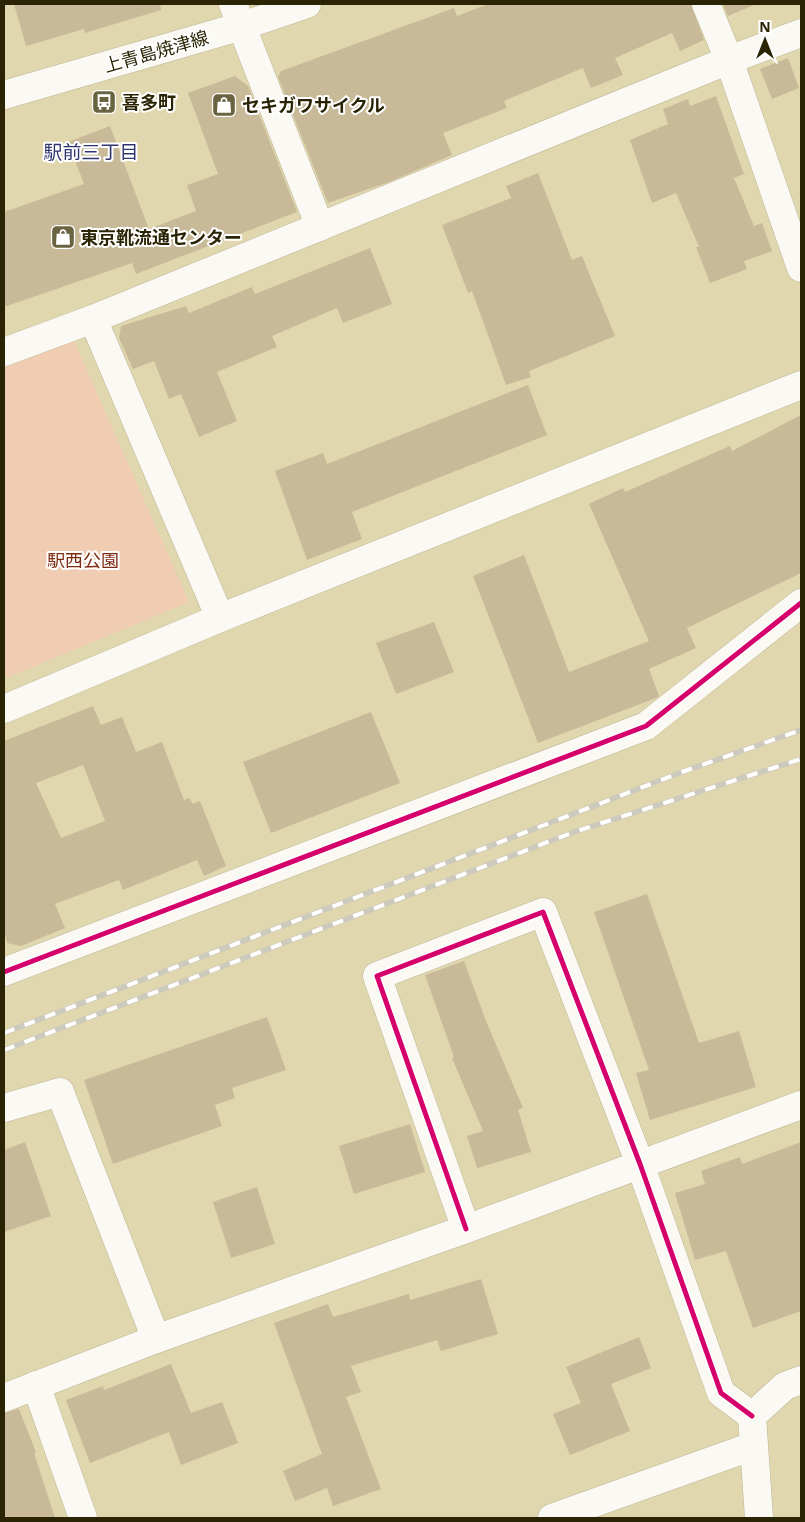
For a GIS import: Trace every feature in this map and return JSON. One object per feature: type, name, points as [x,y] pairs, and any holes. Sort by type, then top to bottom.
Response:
[{"type":"street","name":"上青島焼津線","points":[[4,96],[237,15],[307,4]]},
{"type":"street","points":[[706,4],[729,60],[801,268]]},
{"type":"street","points":[[237,15],[320,226]]},
{"type":"street","points":[[4,352],[93,319],[729,60],[801,33]]},
{"type":"street","points":[[93,319],[220,618]]},
{"type":"street","points":[[4,709],[220,618],[801,385]]},
{"type":"street","points":[[5,968],[646,726],[801,603]]},
{"type":"street","points":[[466,1229],[377,976],[543,912],[640,1164],[721,1393],[752,1416]]},
{"type":"street","points":[[4,1108],[60,1092],[156,1339]]},
{"type":"street","points":[[4,1398],[156,1339],[466,1229],[801,1105]]},
{"type":"street","points":[[759,1518],[752,1416],[785,1386],[801,1380]]},
{"type":"street","points":[[36,1386],[83,1518]]},
{"type":"street","points":[[552,1518],[753,1446]]},
{"type":"green space","name":"駅西公園","points":[[74,341],[189,602],[4,679],[4,368]]},
{"type":"building","points":[[14,4],[160,4],[161,10],[85,33],[84,29],[26,46]]},
{"type":"building","points":[[488,4],[691,4],[704,40],[680,51],[672,33],[615,58],[623,75],[591,88],[583,68],[504,101],[507,108],[443,133],[452,155],[389,182],[328,203],[278,77],[281,71],[454,8],[457,16]]},
{"type":"building","points":[[723,4],[756,4],[728,16]]},
{"type":"building","points":[[788,58],[799,88],[772,99],[760,69]]},
{"type":"building","points":[[235,76],[248,86],[297,212],[136,274],[132,263],[4,307],[4,212],[84,184],[68,142],[110,126],[149,229],[196,211],[187,185],[218,174],[188,93]]},
{"type":"building","points":[[716,96],[744,174],[734,178],[754,226],[762,223],[772,251],[744,261],[747,269],[710,283],[696,247],[699,247],[676,193],[652,203],[630,140],[668,124],[663,109],[688,99],[690,106]]},
{"type":"building","points":[[538,173],[572,260],[582,256],[615,336],[529,371],[531,377],[506,385],[472,291],[468,293],[442,225],[511,198],[506,186]]},
{"type":"building","points":[[370,248],[392,304],[343,323],[337,308],[272,336],[277,347],[217,372],[237,421],[199,437],[181,394],[169,399],[154,361],[133,369],[119,338],[121,326],[186,306],[189,313],[252,287],[255,294]]},
{"type":"building","points":[[528,385],[547,435],[352,512],[362,539],[307,560],[275,471],[323,453],[327,464]]},
{"type":"building","points":[[801,415],[801,573],[687,628],[696,648],[649,669],[659,696],[656,698],[538,743],[473,576],[524,555],[569,672],[649,641],[589,504],[623,488],[625,492],[730,446],[732,451]]},
{"type":"building","points":[[434,622],[454,672],[396,694],[376,643]]},
{"type":"building","points":[[93,706],[101,725],[122,717],[136,752],[162,742],[184,800],[189,798],[193,804],[200,801],[226,866],[204,876],[197,860],[123,890],[119,880],[55,904],[65,928],[21,946],[7,943],[4,930],[4,741]],"holes":[[[83,765],[105,821],[61,838],[36,783]]]},
{"type":"building","points":[[371,712],[400,783],[271,833],[243,762]]},
{"type":"building","points":[[647,894],[699,1043],[739,1031],[756,1087],[650,1120],[636,1073],[649,1070],[594,912]]},
{"type":"building","points":[[464,961],[486,1021],[523,1108],[518,1110],[531,1152],[477,1168],[467,1136],[483,1131],[452,1058],[454,1057],[425,975]]},
{"type":"building","points":[[267,1017],[286,1070],[232,1088],[235,1098],[215,1105],[222,1126],[113,1164],[84,1080]]},
{"type":"building","points":[[410,1124],[425,1172],[354,1194],[339,1146]]},
{"type":"building","points":[[25,1142],[51,1216],[4,1232],[4,1150]]},
{"type":"building","points":[[801,1142],[801,1311],[753,1328],[726,1251],[695,1260],[675,1193],[705,1184],[701,1171],[740,1157],[742,1164]]},
{"type":"building","points":[[257,1187],[275,1244],[231,1258],[213,1202]]},
{"type":"building","points":[[481,1279],[498,1334],[441,1351],[437,1340],[351,1366],[361,1392],[346,1397],[381,1489],[333,1506],[327,1488],[295,1501],[283,1471],[322,1454],[274,1323],[328,1304],[333,1317],[409,1294],[410,1300]]},
{"type":"building","points":[[639,1337],[651,1368],[611,1384],[630,1431],[570,1455],[553,1414],[581,1403],[566,1367]]},
{"type":"building","points":[[171,1364],[191,1413],[222,1402],[238,1443],[181,1465],[169,1432],[90,1463],[66,1400],[103,1386],[104,1390]]},
{"type":"building","points":[[19,1409],[36,1452],[34,1453],[55,1518],[4,1518],[4,1413]]},
{"type":"railway","points":[[4,1033],[682,772],[801,730]]},
{"type":"railway","points":[[4,1050],[574,832],[801,759]]},
{"type":"cycle path","points":[[4,972],[646,726],[801,603]]},
{"type":"cycle path","points":[[466,1229],[377,976],[543,912],[640,1164],[721,1393],[752,1416]]},
{"type":"place","name":"喜多町","points":[[104,102]]},
{"type":"place","name":"セキガワサイクル","points":[[224,105]]},
{"type":"place","name":"東京靴流通センター","points":[[63,237]]},
{"type":"district","name":"駅前三丁目","points":[[91,152]]}]
